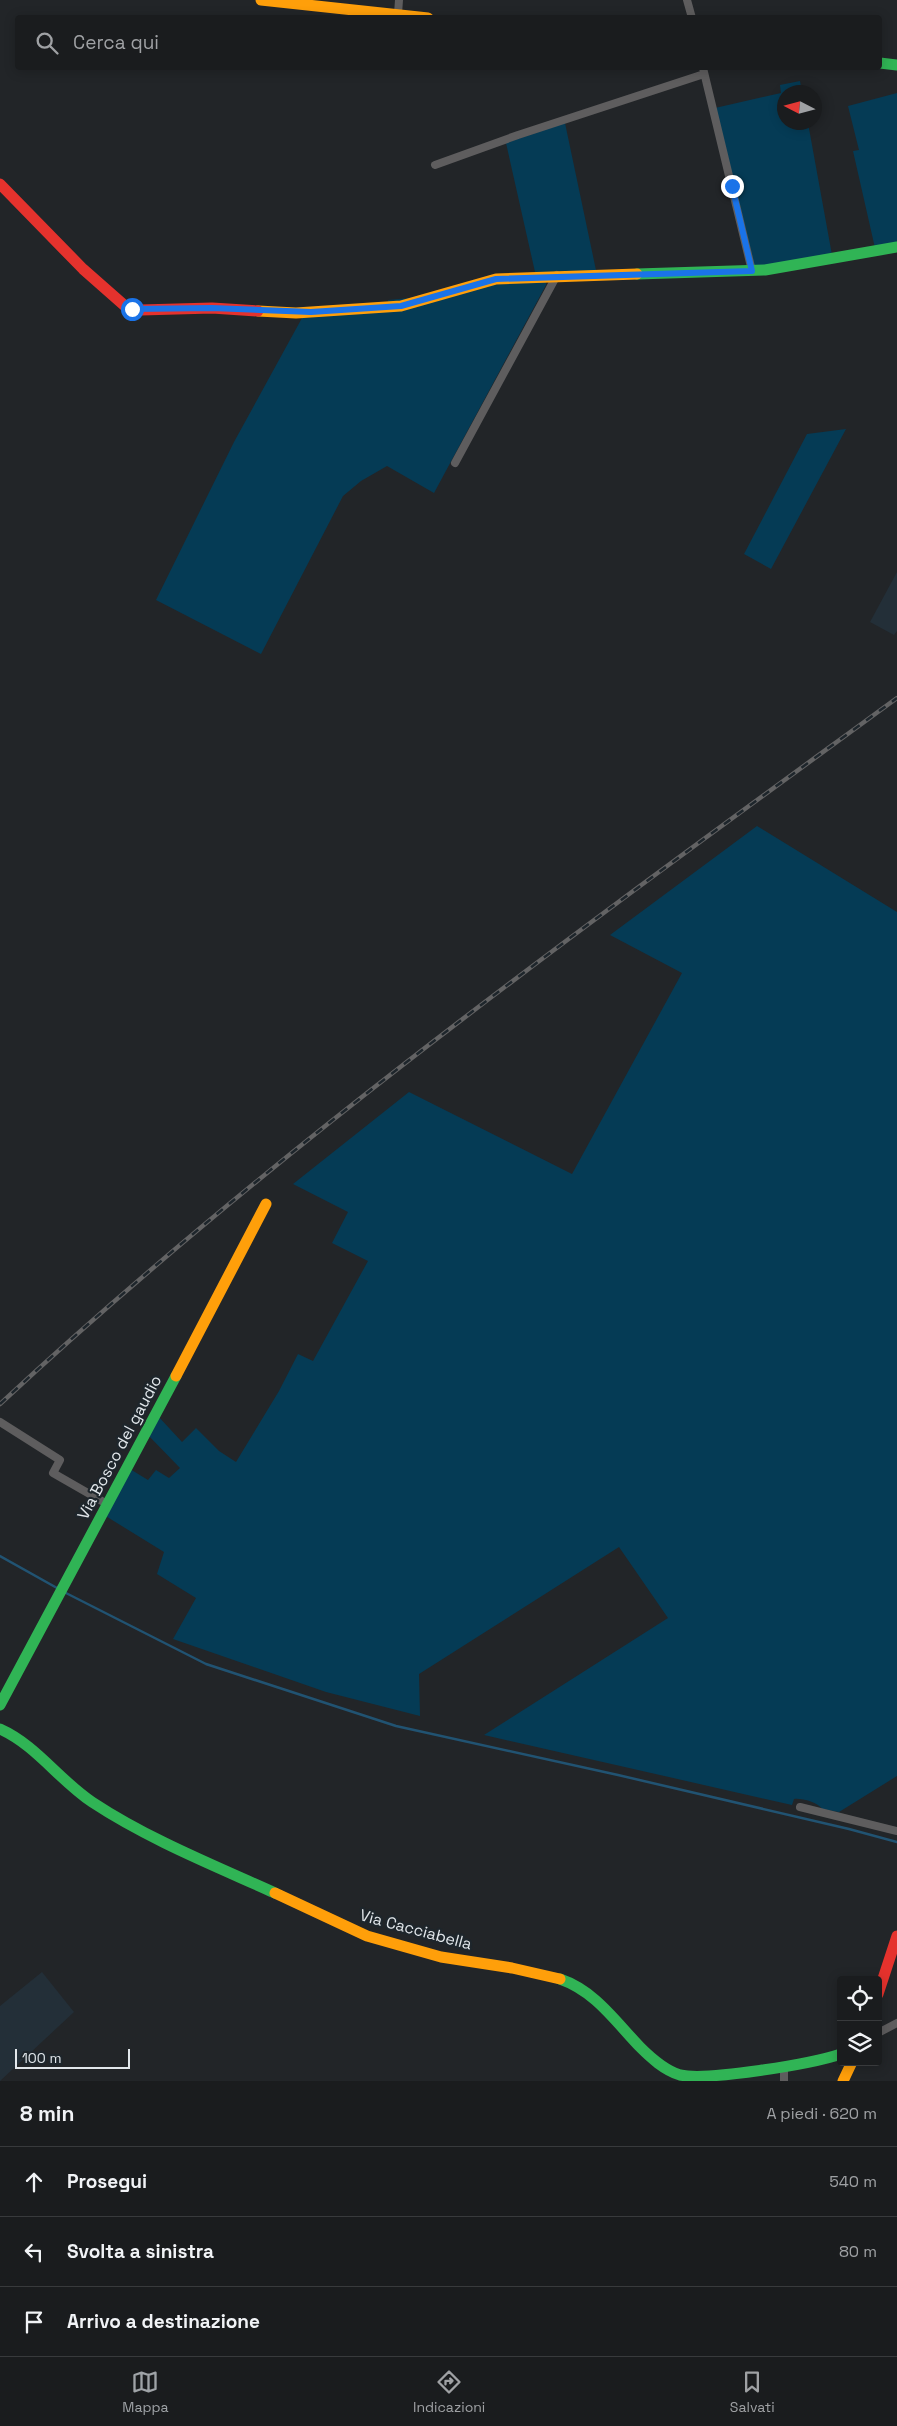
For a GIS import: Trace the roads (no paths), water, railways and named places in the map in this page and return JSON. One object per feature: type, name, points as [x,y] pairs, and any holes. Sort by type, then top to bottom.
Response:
[{"type":"main road","points":[[261,0],[406,15]]},
{"type":"main road","points":[[882,63],[897,65]]},
{"type":"main road","points":[[0,184],[83,269],[124,306],[132,309],[212,308],[296,313],[401,306],[496,279],[752,271],[897,248]]},
{"type":"main road","name":"Via Bosco del gaudio","points":[[0,1705],[61,1586],[215,1304],[266,1204]]},
{"type":"main road","name":"Via Cacciabella","points":[[0,1729],[6,1731],[23,1744],[75,1790],[108,1812],[140,1830],[364,1935],[439,1956],[544,1975],[579,1988],[601,2004],[648,2053],[670,2070],[694,2077],[784,2067],[822,2061],[837,2055]]},
{"type":"main road","points":[[882,1982],[897,1936]]},
{"type":"main road","points":[[843,2081],[850,2066]]},
{"type":"street","points":[[398,14],[399,0]]},
{"type":"street","points":[[687,0],[691,15]]},
{"type":"street","points":[[435,165],[704,71],[752,271]]},
{"type":"street","points":[[455,463],[557,276]]},
{"type":"street","points":[[0,1422],[60,1460],[53,1473],[107,1504]]},
{"type":"street","points":[[800,1807],[897,1831]]},
{"type":"street","points":[[882,2031],[897,2023]]},
{"type":"street","points":[[784,2067],[784,2081]]},
{"type":"waterway","points":[[0,1556],[57,1588]]},
{"type":"waterway","points":[[62,1591],[206,1664],[396,1726],[618,1775],[897,1842]]},
{"type":"railway","points":[[0,1404],[106,1308],[326,1126],[552,952],[897,698]]}]
